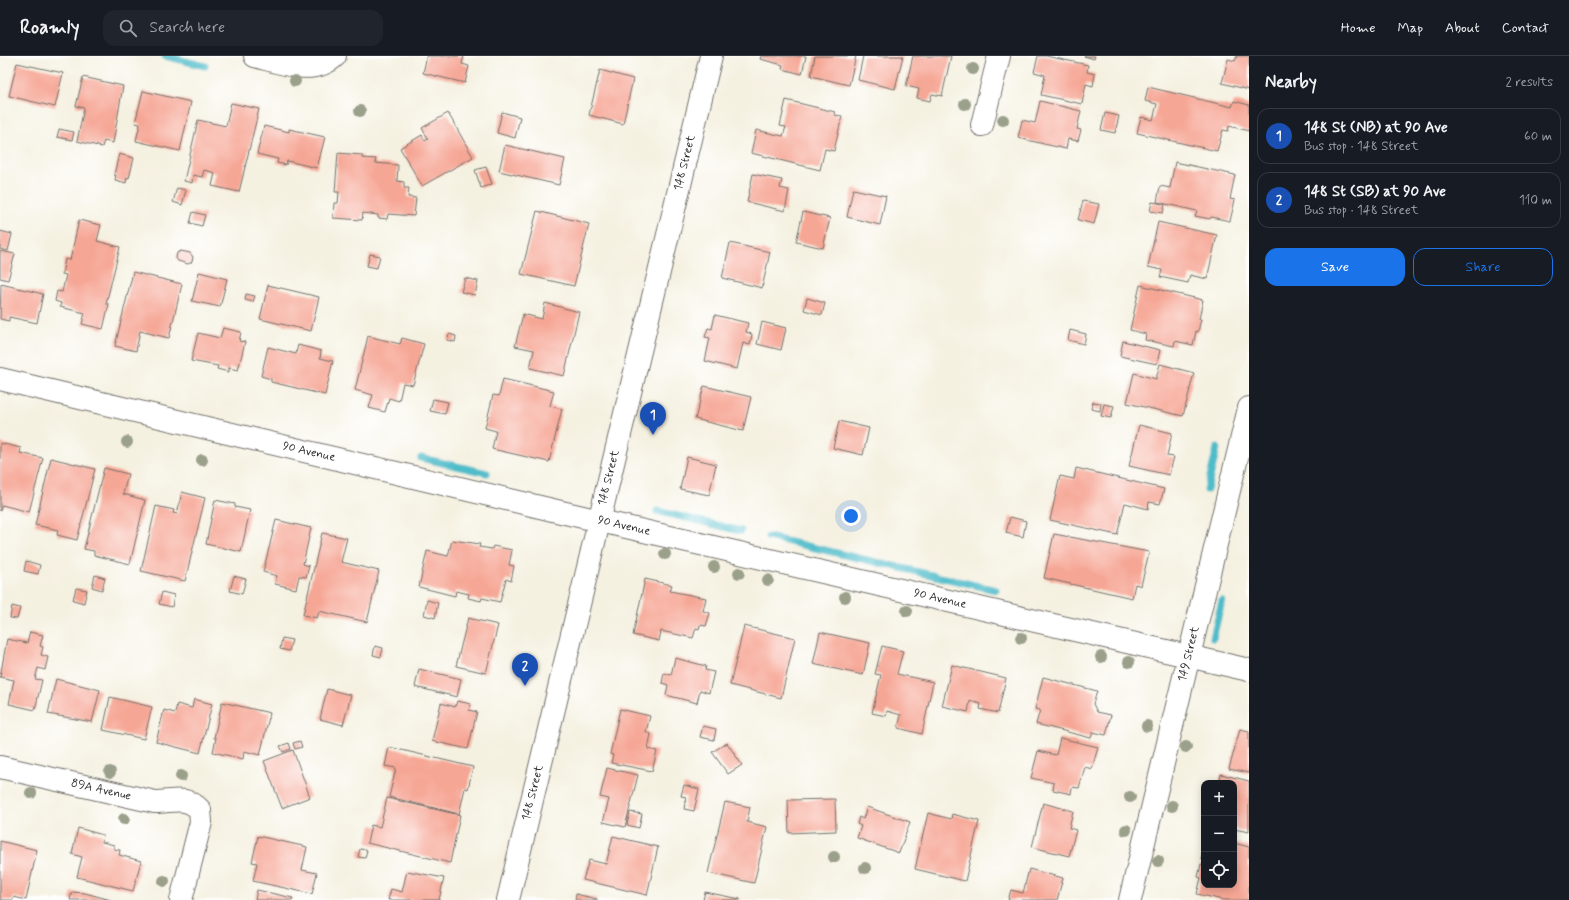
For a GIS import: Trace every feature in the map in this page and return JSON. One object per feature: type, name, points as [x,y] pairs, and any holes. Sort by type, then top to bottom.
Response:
[{"type":"street","points":[[255,56],[307,67],[333,58]]},
{"type":"street","name":"148 Street","points":[[508,900],[711,56]]},
{"type":"street","points":[[982,125],[999,56]]},
{"type":"street","name":"90 Avenue","points":[[0,379],[599,521],[1249,670]]},
{"type":"street","name":"149 Street","points":[[1130,900],[1249,408]]},
{"type":"street","name":"89A Avenue","points":[[0,767],[155,802],[184,800],[193,803],[200,810],[198,832],[192,851],[181,900]]},
{"type":"building","points":[[427,56],[464,56],[462,64],[469,66],[465,83],[423,73]]},
{"type":"building","points":[[761,56],[806,56],[802,74],[782,69],[783,65],[760,59]]},
{"type":"building","points":[[815,56],[856,56],[849,85],[811,76]]},
{"type":"building","points":[[863,56],[903,56],[895,89],[858,80]]},
{"type":"building","points":[[913,56],[951,56],[942,96],[932,94],[930,101],[917,98],[919,89],[906,86]]},
{"type":"building","points":[[1038,56],[1046,56],[1088,65],[1087,72],[1095,74],[1093,86],[1086,84],[1082,104],[1041,95],[1045,75],[1034,72]]},
{"type":"building","points":[[1084,56],[1095,56],[1094,59]]},
{"type":"building","points":[[1237,56],[1249,56],[1249,90],[1222,83],[1228,59],[1235,61]]},
{"type":"building","points":[[17,63],[63,73],[55,107],[9,96]]},
{"type":"building","points":[[600,70],[633,79],[623,124],[589,115]]},
{"type":"building","points":[[83,77],[123,86],[113,143],[104,141],[102,147],[77,141],[84,108],[76,106]]},
{"type":"building","points":[[1148,87],[1232,107],[1234,101],[1249,105],[1249,131],[1229,126],[1228,131],[1223,130],[1217,151],[1137,133],[1141,117],[1153,120],[1157,104],[1145,101]]},
{"type":"building","points":[[143,91],[191,102],[180,151],[136,141],[140,124],[135,123]]},
{"type":"building","points":[[786,100],[835,112],[834,115],[842,116],[834,151],[825,149],[820,170],[751,153],[756,130],[783,136],[786,127],[780,126]]},
{"type":"building","points":[[1040,101],[1081,111],[1077,129],[1081,130],[1078,141],[1068,139],[1066,149],[1018,138],[1022,120],[1035,123]]},
{"type":"building","points":[[231,103],[259,109],[239,192],[212,186],[215,173],[204,170],[202,177],[193,175],[192,183],[184,181],[198,120],[226,126]]},
{"type":"building","points":[[502,112],[520,117],[515,138],[497,133]]},
{"type":"building","points":[[448,113],[473,157],[422,186],[400,148],[422,135],[425,141],[428,139],[422,128]]},
{"type":"building","points":[[1105,113],[1119,116],[1115,133],[1101,130]]},
{"type":"building","points":[[264,126],[289,132],[289,129],[325,137],[317,168],[287,161],[286,165],[277,163],[278,159],[257,154]]},
{"type":"building","points":[[59,129],[74,132],[72,140],[57,137]]},
{"type":"building","points":[[505,145],[565,159],[559,185],[499,171]]},
{"type":"building","points":[[338,153],[362,155],[362,158],[376,159],[375,163],[398,165],[397,181],[404,182],[404,188],[409,188],[408,197],[416,198],[414,216],[388,214],[387,219],[378,218],[378,215],[363,213],[362,220],[333,218],[334,203],[338,203],[339,192],[335,192]]},
{"type":"building","points":[[119,154],[134,158],[129,178],[127,177],[126,183],[115,180],[116,175],[114,175]]},
{"type":"building","points":[[1175,162],[1235,175],[1230,199],[1235,200],[1230,221],[1211,217],[1210,219],[1195,216],[1197,211],[1157,202],[1160,186],[1170,188]]},
{"type":"building","points":[[486,167],[492,184],[481,188],[475,170]]},
{"type":"building","points":[[753,174],[782,180],[780,188],[789,190],[785,211],[747,202]]},
{"type":"building","points":[[177,188],[186,190],[182,205],[173,202]]},
{"type":"building","points":[[853,189],[886,196],[880,225],[847,217]]},
{"type":"building","points":[[1083,201],[1099,204],[1094,224],[1078,220]]},
{"type":"building","points":[[1152,202],[1165,204],[1163,213],[1150,211]]},
{"type":"building","points":[[537,211],[589,224],[574,286],[521,274]]},
{"type":"building","points":[[193,212],[205,215],[202,226],[190,223]]},
{"type":"building","points":[[803,212],[830,218],[823,248],[796,242]]},
{"type":"building","points":[[79,220],[101,225],[97,241],[120,247],[106,304],[109,304],[103,329],[82,324],[85,313],[60,307],[61,303],[55,301],[57,291],[62,292],[66,275],[62,274],[65,259],[70,260]]},
{"type":"building","points":[[1158,222],[1217,235],[1207,279],[1190,275],[1188,283],[1160,277],[1162,270],[1148,267]]},
{"type":"building","points":[[0,231],[12,234],[8,251],[0,249]]},
{"type":"building","points":[[730,243],[770,252],[762,288],[722,278]]},
{"type":"building","points":[[0,251],[15,254],[8,280],[0,278]]},
{"type":"building","points":[[181,251],[190,253],[193,257],[192,262],[188,264],[178,261],[176,258],[177,253]]},
{"type":"building","points":[[370,254],[380,256],[377,268],[367,266]]},
{"type":"building","points":[[133,272],[182,284],[169,338],[140,331],[136,351],[115,346]]},
{"type":"building","points":[[199,272],[227,279],[220,307],[192,301]]},
{"type":"building","points":[[465,278],[478,281],[475,295],[461,292]]},
{"type":"building","points":[[1,284],[43,294],[37,323],[9,317],[9,321],[0,319]]},
{"type":"building","points":[[268,285],[319,297],[311,331],[260,319]]},
{"type":"building","points":[[1140,285],[1203,300],[1199,319],[1201,319],[1198,332],[1196,331],[1193,345],[1175,341],[1174,346],[1145,340],[1146,334],[1130,330]]},
{"type":"building","points":[[246,294],[255,296],[253,302],[245,300]]},
{"type":"building","points":[[807,298],[825,303],[822,315],[804,310]]},
{"type":"building","points":[[545,303],[579,312],[564,376],[530,368],[534,350],[515,346],[523,314],[542,319]]},
{"type":"building","points":[[715,315],[748,323],[746,332],[752,334],[750,345],[743,343],[737,369],[705,361],[710,338],[705,337],[708,328],[712,329]]},
{"type":"building","points":[[762,322],[786,328],[781,350],[757,344]]},
{"type":"building","points":[[223,328],[241,332],[239,341],[245,342],[238,370],[229,368],[229,372],[217,369],[218,366],[191,361],[198,333],[220,338]]},
{"type":"building","points":[[1070,330],[1086,334],[1084,344],[1068,340]]},
{"type":"building","points":[[449,334],[456,336],[455,342],[447,340]]},
{"type":"building","points":[[368,336],[400,344],[402,338],[424,344],[413,385],[403,383],[399,401],[389,398],[385,412],[369,408],[373,395],[355,390]]},
{"type":"building","points":[[1123,341],[1160,350],[1157,364],[1120,356]]},
{"type":"building","points":[[298,345],[321,351],[320,358],[333,361],[325,395],[271,382],[271,379],[261,376],[268,347],[296,354]]},
{"type":"building","points":[[1160,364],[1194,373],[1183,416],[1127,403],[1134,373],[1156,379]]},
{"type":"building","points":[[503,379],[554,391],[550,406],[562,409],[549,462],[492,449],[496,431],[485,428],[493,395],[499,396]]},
{"type":"building","points":[[704,386],[751,397],[743,431],[695,419]]},
{"type":"building","points":[[433,399],[448,402],[445,414],[430,411]]},
{"type":"building","points":[[1093,402],[1101,403],[1100,411],[1091,409]]},
{"type":"building","points":[[1104,404],[1114,406],[1111,418],[1101,416]]},
{"type":"building","points":[[839,421],[869,428],[863,455],[833,448]]},
{"type":"building","points":[[1139,425],[1172,433],[1167,456],[1174,457],[1169,475],[1129,466]]},
{"type":"building","points":[[0,443],[21,448],[20,453],[43,458],[29,512],[2,505],[0,511]]},
{"type":"building","points":[[687,457],[716,464],[709,495],[680,489]]},
{"type":"building","points":[[51,458],[95,469],[77,540],[57,535],[58,530],[35,525]]},
{"type":"building","points":[[104,468],[128,474],[123,494],[145,500],[130,564],[94,555],[94,551],[84,549]]},
{"type":"building","points":[[1076,468],[1164,489],[1160,504],[1149,502],[1148,509],[1125,503],[1117,535],[1050,520],[1060,476],[1074,479]]},
{"type":"building","points":[[182,492],[205,498],[185,581],[141,571],[156,506],[174,510],[173,513],[177,514]]},
{"type":"building","points":[[215,500],[235,504],[235,507],[250,510],[241,552],[206,544]]},
{"type":"building","points":[[1010,517],[1026,521],[1023,537],[1006,533]]},
{"type":"building","points":[[276,520],[311,528],[303,564],[309,566],[306,577],[299,576],[296,589],[275,584],[277,576],[263,572]]},
{"type":"building","points":[[322,533],[347,538],[341,562],[379,571],[367,622],[319,611],[317,618],[303,615]]},
{"type":"building","points":[[1054,534],[1149,552],[1141,586],[1135,584],[1132,598],[1044,578]]},
{"type":"building","points":[[452,540],[480,544],[479,547],[492,549],[493,546],[512,550],[509,565],[514,566],[511,581],[506,579],[500,602],[482,598],[481,601],[468,598],[469,594],[456,591],[455,596],[419,587],[427,551],[448,556]]},
{"type":"building","points":[[26,561],[40,565],[38,574],[24,571]]},
{"type":"building","points":[[95,575],[105,578],[102,590],[92,587]]},
{"type":"building","points":[[234,576],[246,579],[242,594],[230,591]]},
{"type":"building","points":[[645,579],[672,585],[670,591],[706,598],[703,611],[710,613],[706,626],[700,625],[699,629],[696,628],[693,638],[661,631],[659,641],[633,635]]},
{"type":"building","points":[[76,588],[87,590],[84,603],[73,600]]},
{"type":"building","points":[[162,592],[174,595],[172,607],[159,604]]},
{"type":"building","points":[[427,600],[438,603],[435,618],[424,615]]},
{"type":"building","points":[[12,606],[20,608],[17,619],[10,618]]},
{"type":"building","points":[[468,618],[498,625],[486,673],[456,666]]},
{"type":"building","points":[[744,626],[795,638],[781,698],[730,685]]},
{"type":"building","points":[[30,632],[43,635],[40,646],[43,647],[41,655],[48,657],[45,670],[38,668],[35,679],[42,680],[35,710],[9,704],[14,680],[0,677],[7,639],[27,643]]},
{"type":"building","points":[[820,632],[870,643],[863,675],[813,664]]},
{"type":"building","points":[[282,638],[292,640],[289,651],[280,649]]},
{"type":"building","points":[[375,646],[383,648],[381,657],[373,655]]},
{"type":"building","points":[[882,646],[903,651],[897,674],[933,682],[922,734],[898,728],[901,715],[887,711],[886,716],[872,713],[881,675],[875,674]]},
{"type":"building","points":[[675,658],[706,666],[705,670],[714,672],[709,693],[700,690],[697,703],[666,695],[668,685],[662,683],[664,673],[671,675]]},
{"type":"building","points":[[952,665],[1006,678],[998,713],[980,709],[981,704],[970,701],[968,712],[942,706]]},
{"type":"building","points":[[419,669],[461,679],[457,697],[415,687]]},
{"type":"building","points":[[1043,677],[1097,691],[1093,704],[1097,712],[1111,715],[1106,735],[1093,732],[1091,738],[1036,724],[1040,710],[1035,709]]},
{"type":"building","points":[[56,679],[100,690],[92,722],[48,714]]},
{"type":"building","points":[[327,689],[351,695],[343,725],[320,719]]},
{"type":"building","points":[[110,697],[152,707],[144,739],[103,730]]},
{"type":"building","points":[[194,699],[212,704],[200,753],[156,742],[164,710],[175,713],[177,704],[192,708]]},
{"type":"building","points":[[457,701],[471,704],[469,710],[477,712],[468,749],[432,741],[441,703],[455,707]]},
{"type":"building","points":[[222,702],[270,713],[260,755],[244,751],[243,759],[213,752],[216,738],[214,738]]},
{"type":"building","points":[[620,709],[650,716],[646,732],[651,734],[648,749],[657,751],[652,771],[611,763],[613,755],[610,754]]},
{"type":"building","points":[[703,726],[716,729],[714,740],[700,737]]},
{"type":"building","points":[[1240,729],[1249,731],[1249,773],[1229,769]]},
{"type":"building","points":[[1060,738],[1098,747],[1092,769],[1085,767],[1079,788],[1072,787],[1071,794],[1053,790],[1054,783],[1031,778],[1038,751],[1056,755]]},
{"type":"building","points":[[300,741],[302,747],[295,749],[293,743]]},
{"type":"building","points":[[289,743],[291,749],[283,752],[280,746]]},
{"type":"building","points":[[727,743],[742,765],[728,774],[712,752]]},
{"type":"building","points":[[389,747],[473,767],[468,789],[465,788],[459,814],[389,797],[396,768],[385,766]]},
{"type":"building","points":[[293,750],[310,797],[282,808],[264,761]]},
{"type":"building","points":[[607,768],[638,775],[625,827],[603,822],[609,799],[600,797]]},
{"type":"building","points":[[1221,774],[1249,781],[1249,832],[1237,830],[1237,780],[1220,780]]},
{"type":"building","points":[[684,785],[699,789],[694,811],[684,809],[686,797],[681,796]]},
{"type":"building","points":[[387,798],[460,815],[450,863],[367,843],[371,825],[380,827]]},
{"type":"building","points":[[835,799],[836,831],[789,833],[788,800]]},
{"type":"building","points":[[725,802],[750,807],[747,822],[767,827],[754,883],[708,873]]},
{"type":"building","points":[[1043,803],[1073,811],[1069,828],[1076,830],[1069,856],[1032,847]]},
{"type":"building","points":[[867,807],[910,822],[899,853],[857,838],[861,826],[857,824],[859,817],[863,819]]},
{"type":"building","points":[[630,812],[642,814],[639,828],[627,825]]},
{"type":"building","points":[[928,813],[951,819],[952,814],[979,821],[965,881],[915,869]]},
{"type":"building","points":[[78,828],[103,835],[102,842],[114,845],[114,849],[120,850],[119,855],[141,861],[133,891],[77,877],[82,857],[72,854]]},
{"type":"building","points":[[258,836],[307,847],[302,870],[317,873],[312,894],[253,881],[257,863],[252,862]]},
{"type":"building","points":[[613,836],[658,847],[647,895],[583,880],[589,860],[606,864]]},
{"type":"building","points":[[0,841],[37,850],[26,900],[14,897],[13,900],[0,900]]},
{"type":"building","points":[[1237,844],[1249,847],[1249,900],[1223,900],[1197,894],[1201,878],[1201,888],[1237,888]]},
{"type":"building","points":[[360,849],[367,850],[365,858],[358,857]]},
{"type":"building","points":[[1201,864],[1201,878],[1198,877]]},
{"type":"building","points":[[1029,869],[1063,878],[1057,900],[1008,900],[1011,890],[1023,893]]},
{"type":"building","points":[[407,871],[444,878],[439,900],[388,900],[391,889],[402,892]]},
{"type":"building","points":[[257,890],[293,898],[292,900],[255,900]]},
{"type":"building","points":[[72,892],[85,893],[111,900],[70,900]]},
{"type":"building","points":[[705,892],[740,899],[740,900],[703,900]]},
{"type":"building","points":[[576,894],[597,899],[597,900],[575,900]]},
{"type":"waterway","points":[[165,56],[205,66]]},
{"type":"waterway","points":[[1207,490],[1217,448]]},
{"type":"waterway","points":[[421,458],[487,473]]},
{"type":"waterway","points":[[657,511],[741,531]]},
{"type":"waterway","points":[[768,537],[996,590]]},
{"type":"waterway","points":[[1213,638],[1222,601]]},
{"type":"place","name":"148 St (NB) at 90 Ave","points":[[653,435]]},
{"type":"place","name":"148 St (SB) at 90 Ave","points":[[525,686]]}]
